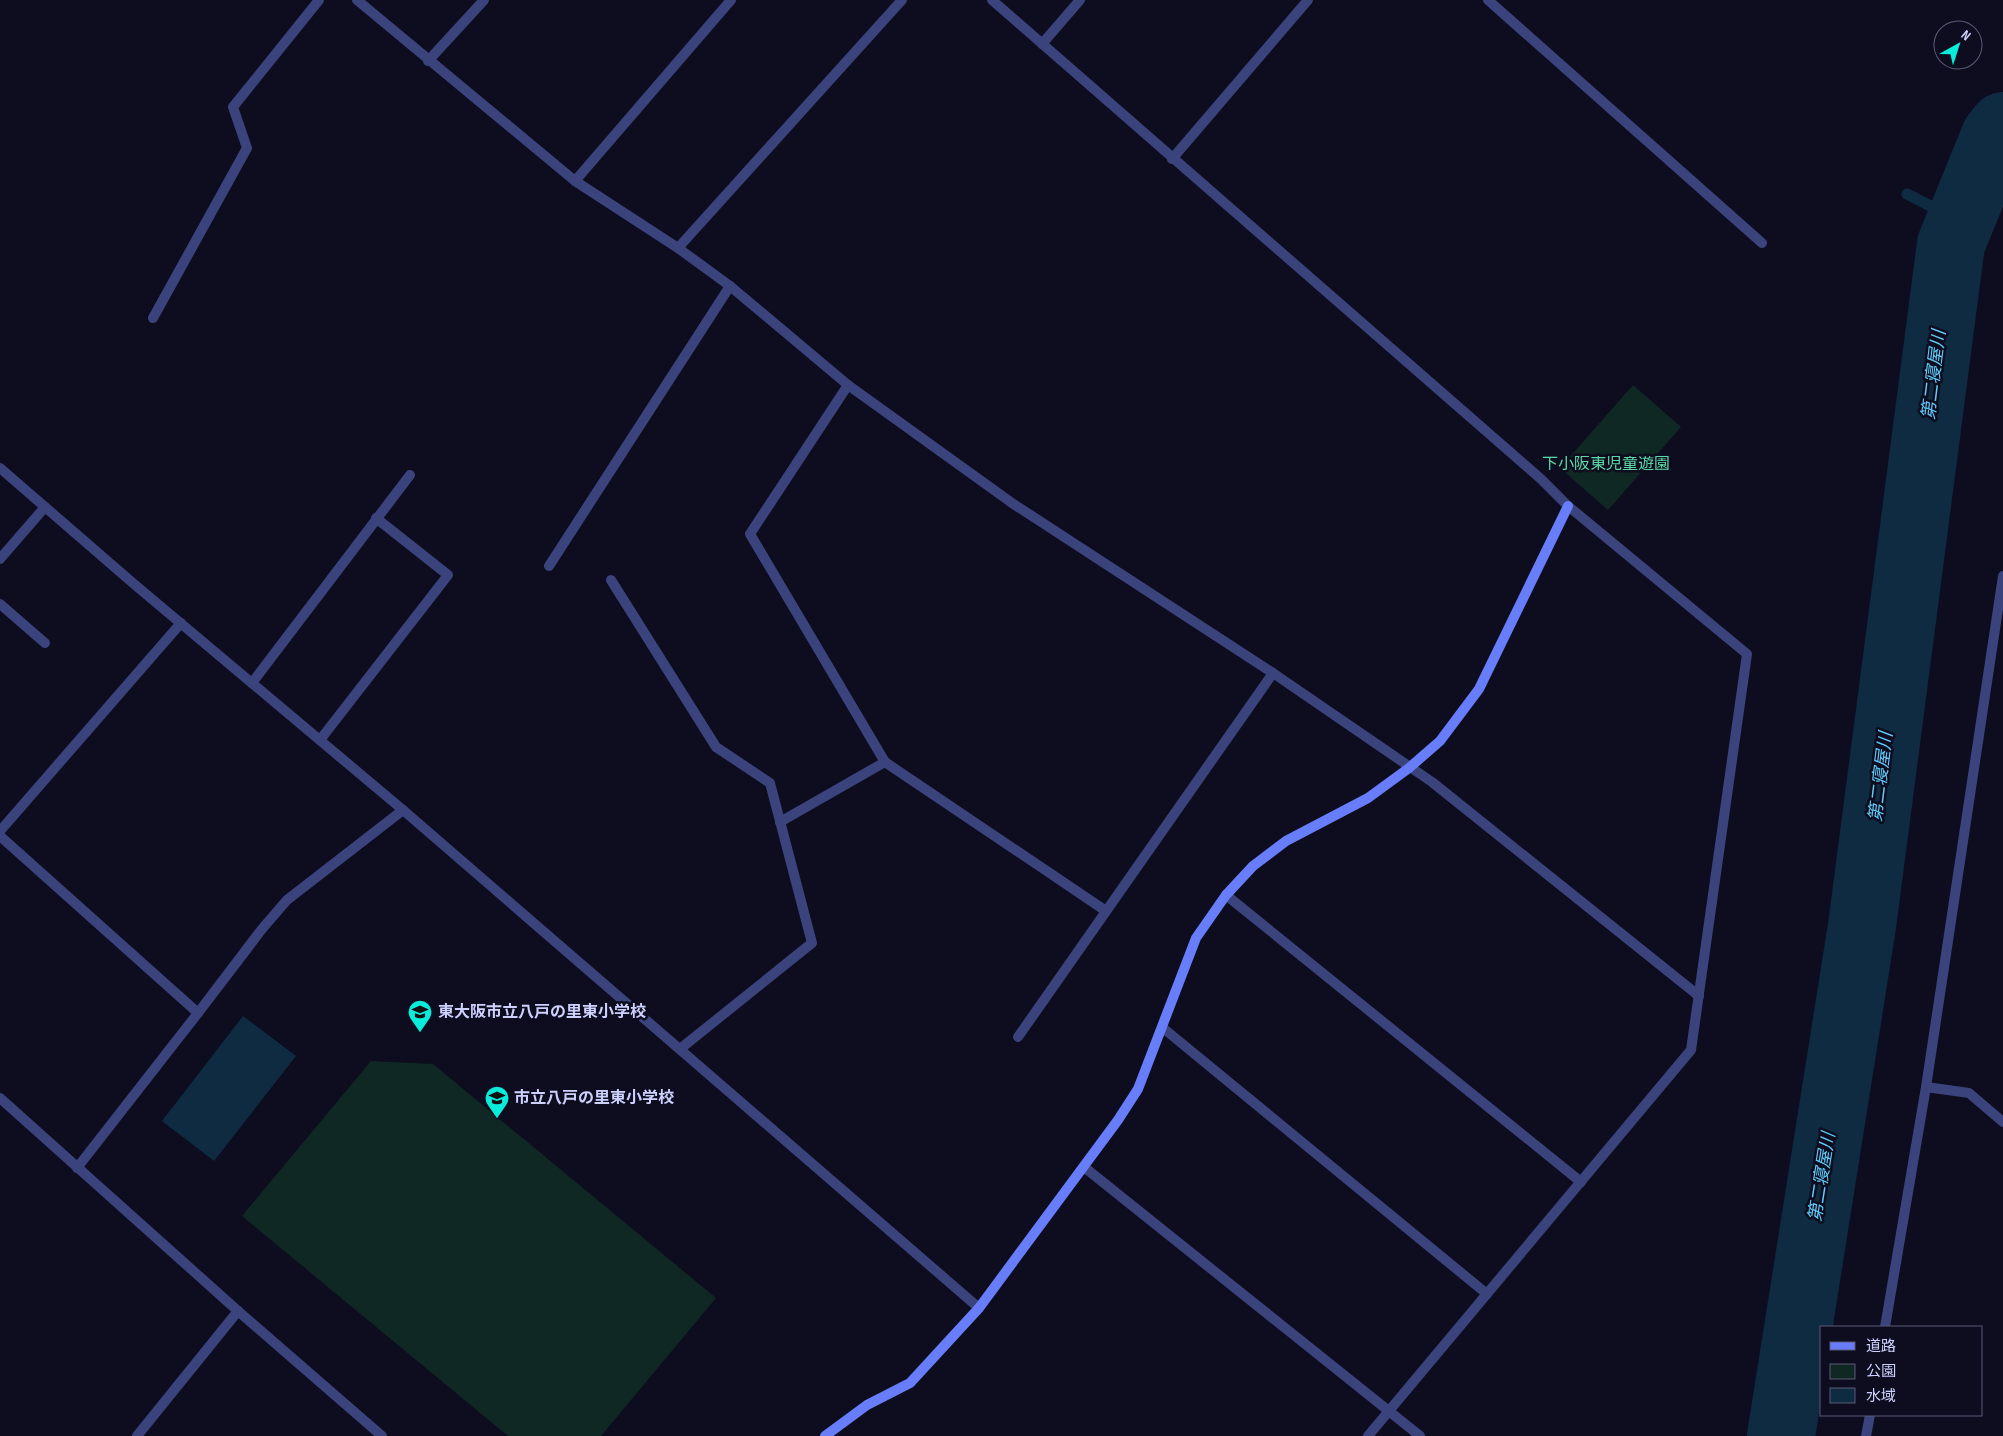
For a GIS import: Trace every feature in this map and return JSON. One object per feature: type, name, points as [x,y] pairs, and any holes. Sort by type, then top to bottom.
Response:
[{"type":"street","points":[[153,318],[247,148],[233,107],[319,0]]},
{"type":"street","points":[[357,0],[428,61],[575,181],[678,248],[730,286],[848,385],[1012,503],[1273,673],[1432,782],[1699,996]]},
{"type":"street","points":[[428,61],[484,0]]},
{"type":"street","points":[[575,181],[731,0]]},
{"type":"street","points":[[678,248],[902,0]]},
{"type":"street","points":[[992,0],[1534,473],[1568,506],[1747,654],[1691,1050],[1368,1436]]},
{"type":"street","points":[[1042,44],[1080,0]]},
{"type":"street","points":[[1172,159],[1308,0]]},
{"type":"street","points":[[1488,0],[1762,243]]},
{"type":"street","points":[[549,566],[730,286]]},
{"type":"street","points":[[848,385],[750,534],[886,762],[1106,911]]},
{"type":"street","points":[[0,468],[403,810],[979,1308]]},
{"type":"street","points":[[252,683],[410,475]]},
{"type":"street","points":[[0,560],[45,506]]},
{"type":"street","points":[[824,1436],[867,1405],[910,1383],[979,1308],[1084,1167],[1138,1088],[1163,1028],[1196,938],[1226,895],[1253,866],[1286,841],[1368,798],[1409,768],[1440,741],[1479,689],[1568,506]]},
{"type":"street","points":[[320,740],[448,575],[376,518]]},
{"type":"street","points":[[1885,1326],[1926,1087],[2003,576]]},
{"type":"street","points":[[611,580],[716,748],[770,783],[812,943],[680,1049]]},
{"type":"street","points":[[0,604],[45,643]]},
{"type":"street","points":[[0,831],[181,623]]},
{"type":"street","points":[[1018,1037],[1273,673]]},
{"type":"street","points":[[780,822],[886,762]]},
{"type":"street","points":[[76,1168],[262,928],[287,900],[403,810]]},
{"type":"street","points":[[0,836],[198,1013]]},
{"type":"street","points":[[1226,895],[1581,1182]]},
{"type":"street","points":[[1163,1028],[1487,1294]]},
{"type":"street","points":[[1926,1087],[1969,1093],[2003,1122]]},
{"type":"street","points":[[0,1098],[76,1168],[382,1436]]},
{"type":"street","points":[[1084,1167],[1420,1436]]},
{"type":"street","points":[[137,1436],[238,1311]]},
{"type":"street","points":[[1866,1436],[1870,1416]]},
{"type":"green space","name":"下小阪東児童遊園","points":[[1633,385],[1681,427],[1608,510],[1560,468]]},
{"type":"green space","points":[[371,1061],[433,1064],[716,1298],[601,1436],[508,1436],[242,1216]]},
{"type":"water","points":[[243,1016],[296,1056],[214,1161],[162,1121]]},
{"type":"waterway","name":"第二寝屋川","points":[[1781,1436],[1862,926],[1951,244],[1995,136],[2003,126]]},
{"type":"waterway","points":[[1907,194],[1960,221]]},
{"type":"place","name":"東大阪市立八戸の里東小学校","points":[[420,1033]]},
{"type":"place","name":"市立八戸の里東小学校","points":[[497,1119]]}]
